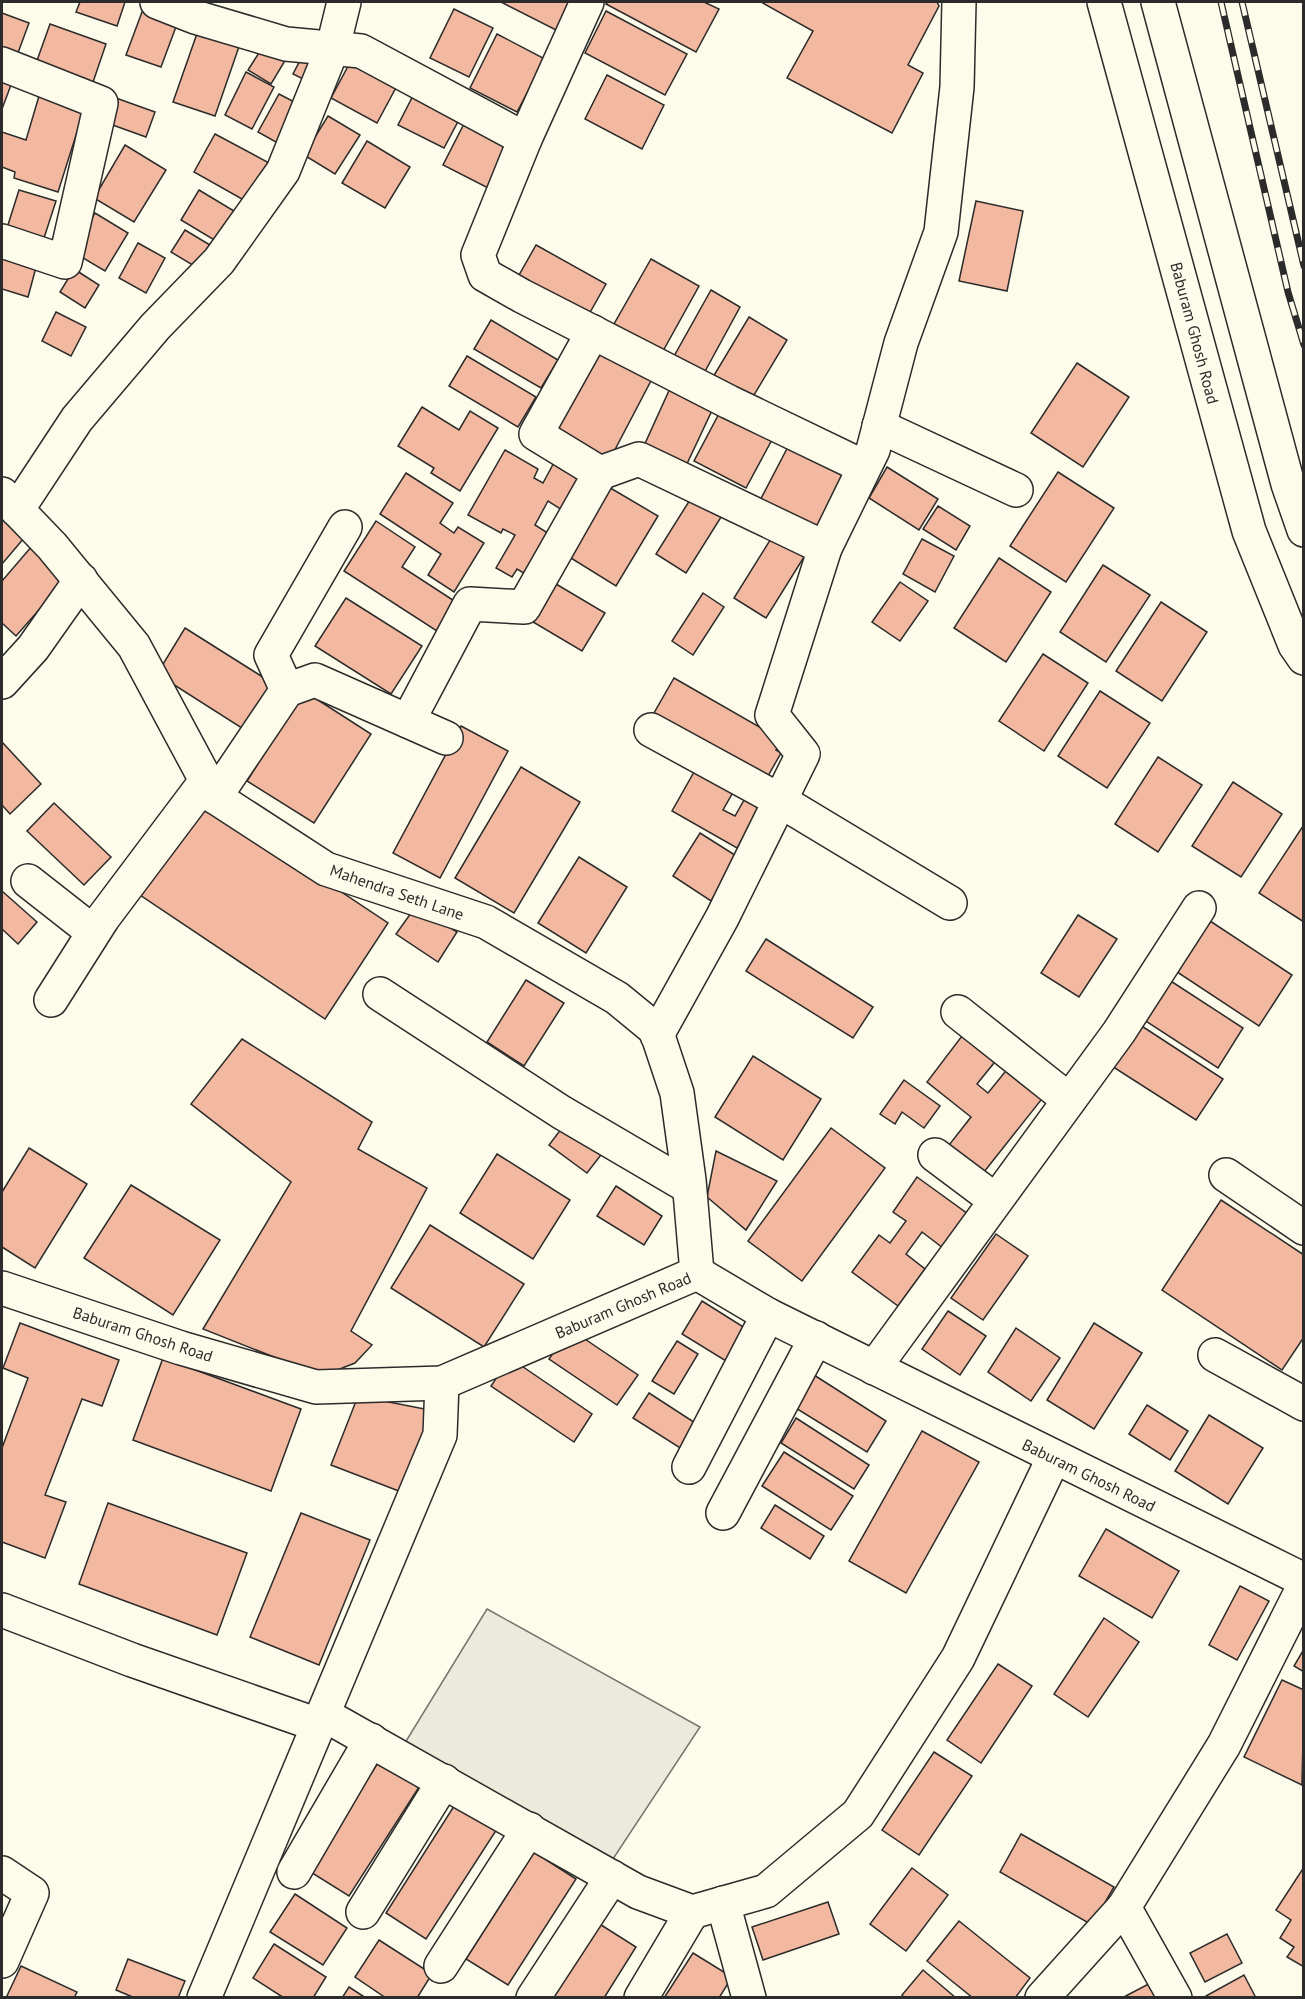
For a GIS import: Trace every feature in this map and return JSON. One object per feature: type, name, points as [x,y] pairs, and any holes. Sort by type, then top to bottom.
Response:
[{"type":"street","points":[[157,2],[195,17],[286,44],[361,51],[525,139]]},
{"type":"street","points":[[9,502],[154,327],[219,261],[283,171],[333,47],[344,2]]},
{"type":"street","points":[[587,2],[525,139],[478,255],[485,274],[729,402],[864,467]]},
{"type":"street","points":[[657,1035],[722,918],[803,754],[772,715],[825,548],[873,450],[901,343],[941,232],[957,87],[959,2]]},
{"type":"street","name":"Baburam Ghosh Road","points":[[1104,2],[1249,531],[1295,645],[1304,658]]},
{"type":"street","points":[[1158,2],[1288,484],[1304,530]]},
{"type":"street","points":[[2,64],[102,104],[65,261],[2,241]]},
{"type":"street","points":[[593,332],[536,434],[600,473]]},
{"type":"street","points":[[879,426],[1016,490]]},
{"type":"street","points":[[408,721],[470,604],[524,606],[600,473],[639,459],[825,548]]},
{"type":"street","name":"Mahendra Seth Lane","points":[[9,502],[81,580],[134,646],[211,789],[326,869],[486,922],[617,998],[656,1030],[677,1094],[697,1273]]},
{"type":"street","points":[[287,690],[272,655],[345,527]]},
{"type":"street","points":[[2,682],[33,648],[81,580]]},
{"type":"street","points":[[51,1000],[93,932],[211,789],[287,690],[315,680],[446,738]]},
{"type":"street","points":[[651,730],[779,800],[950,903]]},
{"type":"street","points":[[28,881],[93,932]]},
{"type":"street","points":[[874,1368],[1119,1032],[1200,908]]},
{"type":"street","points":[[380,994],[561,1112],[689,1187]]},
{"type":"street","points":[[958,1012],[1069,1100]]},
{"type":"street","points":[[935,1155],[995,1200]]},
{"type":"street","points":[[1226,1175],[1304,1228]]},
{"type":"street","name":"Baburam Ghosh Road","points":[[2,1288],[181,1348],[316,1387],[442,1383],[697,1273],[768,1315],[1304,1580]]},
{"type":"street","points":[[689,1467],[768,1315]]},
{"type":"street","points":[[723,1513],[816,1338]]},
{"type":"street","points":[[1215,1355],[1303,1402]]},
{"type":"street","points":[[204,1998],[440,1435],[442,1383]]},
{"type":"street","points":[[2,1610],[132,1660],[321,1719],[371,1740],[638,1892],[692,1912],[766,1891],[858,1814],[958,1658],[1054,1457]]},
{"type":"street","points":[[1042,1998],[1124,1907],[1224,1745],[1304,1586]]},
{"type":"street","points":[[294,1872],[371,1740]]},
{"type":"street","points":[[363,1912],[444,1781]]},
{"type":"street","points":[[441,1966],[529,1829]]},
{"type":"street","points":[[2,1873],[32,1893],[2,1961]]},
{"type":"street","points":[[533,1998],[612,1877]]},
{"type":"street","points":[[723,1903],[749,1998]]},
{"type":"street","points":[[1124,1907],[1175,1998]]},
{"type":"street","points":[[641,1998],[692,1912]]},
{"type":"shaded area","points":[[487,1609],[700,1727],[609,1865],[400,1751]]},
{"type":"building","points":[[80,2],[125,2],[117,26],[76,12]]},
{"type":"building","points":[[501,2],[573,2],[558,31]]},
{"type":"building","points":[[608,2],[704,2],[719,9],[696,52],[606,4]]},
{"type":"building","points":[[761,2],[937,2],[939,6],[908,65],[923,73],[892,133],[787,78],[813,31]]},
{"type":"building","points":[[145,4],[180,16],[161,67],[126,55]]},
{"type":"building","points":[[454,9],[493,28],[469,77],[430,58]]},
{"type":"building","points":[[606,11],[687,54],[665,95],[585,53]]},
{"type":"building","points":[[2,13],[29,23],[15,61],[2,55]]},
{"type":"building","points":[[50,24],[106,44],[91,88],[34,69]]},
{"type":"building","points":[[200,25],[242,38],[215,116],[173,102]]},
{"type":"building","points":[[497,34],[545,59],[517,112],[470,88]]},
{"type":"building","points":[[264,45],[286,59],[271,84],[248,70]]},
{"type":"building","points":[[306,49],[325,59],[311,83],[293,74]]},
{"type":"building","points":[[353,57],[399,82],[377,123],[331,98]]},
{"type":"building","points":[[2,72],[14,77],[2,109]]},
{"type":"building","points":[[246,72],[274,87],[252,129],[225,115]]},
{"type":"building","points":[[607,75],[664,105],[642,149],[585,119]]},
{"type":"building","points":[[417,88],[463,112],[444,148],[398,125]]},
{"type":"building","points":[[279,94],[304,107],[283,146],[258,132]]},
{"type":"building","points":[[39,96],[84,110],[58,192],[14,178],[15,172],[2,167],[2,132],[26,140]]},
{"type":"building","points":[[116,98],[155,112],[146,137],[107,123]]},
{"type":"building","points":[[328,116],[360,135],[335,174],[304,155]]},
{"type":"building","points":[[468,116],[520,141],[494,191],[443,165]]},
{"type":"building","points":[[215,134],[271,164],[249,203],[194,172]]},
{"type":"building","points":[[367,141],[410,167],[385,208],[342,183]]},
{"type":"building","points":[[125,145],[166,170],[134,222],[94,198]]},
{"type":"building","points":[[19,190],[56,201],[44,238],[7,228]]},
{"type":"building","points":[[199,190],[244,217],[226,247],[181,220]]},
{"type":"building","points":[[976,201],[1023,211],[1007,291],[959,281]]},
{"type":"building","points":[[95,213],[128,233],[105,271],[73,252]]},
{"type":"building","points":[[185,230],[215,248],[201,270],[171,252]]},
{"type":"building","points":[[138,243],[165,258],[146,293],[119,278]]},
{"type":"building","points":[[536,245],[606,284],[584,323],[514,284]]},
{"type":"building","points":[[2,249],[38,260],[28,297],[2,289]]},
{"type":"building","points":[[651,259],[699,286],[663,351],[614,324]]},
{"type":"building","points":[[74,269],[99,285],[85,308],[60,292]]},
{"type":"building","points":[[711,290],[740,307],[703,375],[673,358]]},
{"type":"building","points":[[56,312],[86,327],[71,356],[42,341]]},
{"type":"building","points":[[749,317],[787,340],[748,405],[710,382]]},
{"type":"building","points":[[491,320],[558,360],[541,388],[474,349]]},
{"type":"building","points":[[593,343],[654,375],[609,461],[548,429]]},
{"type":"building","points":[[467,356],[536,397],[518,427],[449,386]]},
{"type":"building","points":[[1077,363],[1129,397],[1083,467],[1031,433]]},
{"type":"building","points":[[672,384],[715,404],[685,468],[643,448]]},
{"type":"building","points":[[422,407],[459,430],[470,411],[498,428],[460,491],[431,473],[434,468],[398,446]]},
{"type":"building","points":[[722,408],[774,436],[746,488],[694,461]]},
{"type":"building","points":[[791,441],[850,472],[815,539],[756,508]]},
{"type":"building","points":[[505,450],[538,469],[534,478],[543,483],[557,457],[592,476],[570,515],[548,501],[535,525],[554,537],[532,578],[517,569],[512,577],[496,568],[515,535],[503,529],[501,533],[468,515]]},
{"type":"building","points":[[887,467],[938,499],[919,530],[869,498]]},
{"type":"building","points":[[1058,472],[1114,508],[1066,582],[1010,546]]},
{"type":"building","points":[[406,473],[453,503],[440,523],[454,533],[458,527],[484,543],[454,592],[428,575],[441,554],[380,514]]},
{"type":"building","points":[[607,486],[658,516],[616,586],[566,555]]},
{"type":"building","points":[[693,495],[723,514],[686,573],[656,554]]},
{"type":"building","points":[[2,506],[30,531],[2,564]]},
{"type":"building","points":[[938,506],[970,526],[956,550],[923,529]]},
{"type":"building","points":[[376,521],[415,547],[402,567],[459,604],[440,633],[344,571]]},
{"type":"building","points":[[777,529],[809,549],[766,618],[734,598]]},
{"type":"building","points":[[922,539],[954,556],[935,592],[903,574]]},
{"type":"building","points":[[32,546],[68,577],[16,636],[2,623],[2,581]]},
{"type":"building","points":[[999,558],[1051,592],[1006,662],[954,628]]},
{"type":"building","points":[[1103,565],[1150,595],[1106,662],[1060,632]]},
{"type":"building","points":[[551,581],[605,613],[582,651],[528,619]]},
{"type":"building","points":[[900,582],[928,601],[900,641],[872,622]]},
{"type":"building","points":[[703,593],[724,607],[693,655],[672,641]]},
{"type":"building","points":[[346,598],[422,646],[391,694],[315,646]]},
{"type":"building","points":[[1161,602],[1207,632],[1162,701],[1116,671]]},
{"type":"building","points":[[185,628],[277,686],[248,732],[157,674]]},
{"type":"building","points":[[1043,654],[1088,683],[1044,751],[999,721]]},
{"type":"building","points":[[674,678],[782,740],[776,750],[781,753],[768,776],[650,720]]},
{"type":"building","points":[[304,691],[371,734],[314,823],[247,781]]},
{"type":"building","points":[[1100,691],[1150,723],[1107,788],[1058,756]]},
{"type":"building","points":[[461,726],[508,751],[440,878],[393,853]]},
{"type":"building","points":[[2,742],[41,784],[10,814],[2,805]]},
{"type":"building","points":[[1158,757],[1202,785],[1158,852],[1115,824]]},
{"type":"building","points":[[698,765],[736,787],[723,810],[735,816],[748,793],[763,802],[737,848],[672,811]]},
{"type":"building","points":[[521,767],[580,802],[514,913],[455,878]]},
{"type":"building","points":[[1233,782],[1282,814],[1241,877],[1192,846]]},
{"type":"building","points":[[203,800],[388,923],[325,1019],[140,895]]},
{"type":"building","points":[[54,803],[111,857],[84,885],[27,831]]},
{"type":"building","points":[[1304,826],[1304,922],[1259,893]]},
{"type":"building","points":[[700,833],[738,857],[711,901],[673,876]]},
{"type":"building","points":[[579,857],[627,887],[586,953],[538,923]]},
{"type":"building","points":[[2,891],[37,922],[18,944],[2,929]]},
{"type":"building","points":[[416,906],[457,932],[438,962],[396,934]]},
{"type":"building","points":[[1078,915],[1117,939],[1079,997],[1041,973]]},
{"type":"building","points":[[1201,915],[1292,975],[1259,1026],[1168,966]]},
{"type":"building","points":[[766,939],[873,1007],[853,1038],[746,971]]},
{"type":"building","points":[[1163,976],[1243,1028],[1218,1068],[1138,1016]]},
{"type":"building","points":[[526,980],[564,1003],[524,1066],[487,1042]]},
{"type":"building","points":[[1134,1021],[1223,1079],[1196,1120],[1107,1063]]},
{"type":"building","points":[[965,1032],[998,1058],[977,1084],[988,1093],[1009,1067],[1045,1095],[984,1172],[949,1145],[971,1117],[927,1082]]},
{"type":"building","points":[[242,1039],[372,1122],[358,1149],[427,1188],[351,1331],[372,1345],[355,1363],[322,1376],[203,1329],[291,1182],[191,1104]]},
{"type":"building","points":[[753,1056],[821,1099],[783,1160],[715,1117]]},
{"type":"building","points":[[904,1080],[940,1106],[924,1128],[902,1112],[895,1124],[880,1114]]},
{"type":"building","points":[[565,1124],[604,1151],[587,1173],[549,1145]]},
{"type":"building","points":[[831,1128],[885,1168],[802,1281],[748,1241]]},
{"type":"building","points":[[29,1148],[87,1184],[35,1268],[2,1247],[2,1192]]},
{"type":"building","points":[[716,1151],[777,1181],[746,1230],[707,1197]]},
{"type":"building","points":[[497,1154],[570,1200],[533,1259],[460,1213]]},
{"type":"building","points":[[917,1177],[968,1214],[943,1248],[922,1232],[906,1254],[925,1269],[898,1306],[852,1272],[879,1235],[890,1243],[906,1221],[893,1212]]},
{"type":"building","points":[[131,1185],[220,1240],[173,1315],[84,1258]]},
{"type":"building","points":[[616,1186],[662,1216],[644,1245],[597,1216]]},
{"type":"building","points":[[1221,1200],[1304,1255],[1304,1337],[1282,1370],[1162,1290]]},
{"type":"building","points":[[430,1225],[524,1284],[484,1347],[391,1288]]},
{"type":"building","points":[[996,1234],[1028,1256],[983,1320],[951,1298]]},
{"type":"building","points":[[702,1301],[745,1328],[726,1361],[682,1334]]},
{"type":"building","points":[[948,1311],[986,1336],[960,1375],[922,1349]]},
{"type":"building","points":[[20,1323],[119,1360],[102,1406],[82,1399],[45,1495],[66,1502],[45,1558],[2,1542],[2,1448],[28,1378],[3,1368]]},
{"type":"building","points":[[1094,1323],[1142,1353],[1094,1429],[1047,1400]]},
{"type":"building","points":[[1016,1328],[1060,1358],[1031,1401],[988,1372]]},
{"type":"building","points":[[570,1329],[638,1375],[617,1405],[549,1359]]},
{"type":"building","points":[[677,1341],[698,1354],[674,1394],[652,1381]]},
{"type":"building","points":[[163,1358],[301,1409],[271,1491],[133,1440]]},
{"type":"building","points":[[510,1358],[592,1414],[574,1442],[491,1386]]},
{"type":"building","points":[[814,1375],[886,1421],[867,1452],[794,1407]]},
{"type":"building","points":[[649,1393],[703,1428],[688,1453],[633,1418]]},
{"type":"building","points":[[358,1396],[435,1411],[404,1493],[331,1465]]},
{"type":"building","points":[[1147,1405],[1188,1431],[1170,1460],[1129,1434]]},
{"type":"building","points":[[1209,1415],[1263,1448],[1228,1504],[1175,1471]]},
{"type":"building","points":[[796,1418],[869,1465],[854,1489],[781,1443]]},
{"type":"building","points":[[922,1431],[979,1462],[906,1593],[849,1561]]},
{"type":"building","points":[[784,1452],[853,1496],[831,1530],[762,1486]]},
{"type":"building","points":[[108,1503],[247,1553],[217,1635],[79,1584]]},
{"type":"building","points":[[775,1505],[824,1536],[810,1559],[761,1528]]},
{"type":"building","points":[[301,1513],[370,1540],[319,1665],[250,1637]]},
{"type":"building","points":[[1106,1529],[1179,1571],[1152,1618],[1079,1576]]},
{"type":"building","points":[[1240,1586],[1269,1601],[1237,1660],[1209,1645]]},
{"type":"building","points":[[1104,1618],[1139,1642],[1088,1717],[1054,1694]]},
{"type":"building","points":[[1304,1649],[1304,1672],[1294,1666]]},
{"type":"building","points":[[998,1664],[1032,1686],[981,1763],[947,1740]]},
{"type":"building","points":[[1282,1680],[1304,1690],[1302,1785],[1244,1757]]},
{"type":"building","points":[[934,1752],[972,1776],[919,1855],[882,1830]]},
{"type":"building","points":[[381,1758],[421,1784],[349,1896],[309,1871]]},
{"type":"building","points":[[456,1803],[497,1829],[426,1939],[386,1913]]},
{"type":"building","points":[[1021,1834],[1114,1887],[1092,1925],[1000,1872]]},
{"type":"building","points":[[534,1852],[576,1879],[508,1985],[466,1959]]},
{"type":"building","points":[[1304,1867],[1304,1967],[1287,1957],[1294,1947],[1280,1938],[1291,1920],[1276,1910]]},
{"type":"building","points":[[912,1868],[948,1895],[906,1951],[870,1924]]},
{"type":"building","points":[[295,1894],[347,1928],[323,1965],[270,1932]]},
{"type":"building","points":[[828,1902],[839,1934],[763,1960],[752,1927]]},
{"type":"building","points":[[959,1921],[1030,1978],[1015,1998],[973,1998],[927,1961]]},
{"type":"building","points":[[598,1923],[636,1947],[604,1998],[550,1998]]},
{"type":"building","points":[[1227,1934],[1242,1963],[1205,1982],[1190,1953]]},
{"type":"building","points":[[379,1940],[432,1974],[417,1998],[386,1998],[355,1977]]},
{"type":"building","points":[[274,1944],[326,1977],[313,1998],[284,1998],[253,1978]]},
{"type":"building","points":[[693,1953],[732,1977],[719,1998],[664,1998]]},
{"type":"building","points":[[128,1959],[185,1981],[178,1998],[135,1998],[116,1990]]},
{"type":"building","points":[[21,1966],[77,1992],[74,1998],[6,1998]]},
{"type":"building","points":[[923,1970],[956,1998],[904,1998],[902,1995]]},
{"type":"building","points":[[1244,1975],[1256,1998],[1206,1998],[1206,1996]]},
{"type":"building","points":[[1158,1979],[1168,1998],[1122,1998]]},
{"type":"building","points":[[349,1987],[366,1998],[342,1998]]},
{"type":"railway","points":[[1221,2],[1288,292],[1304,345]]},
{"type":"railway","points":[[1242,2],[1304,266]]}]
